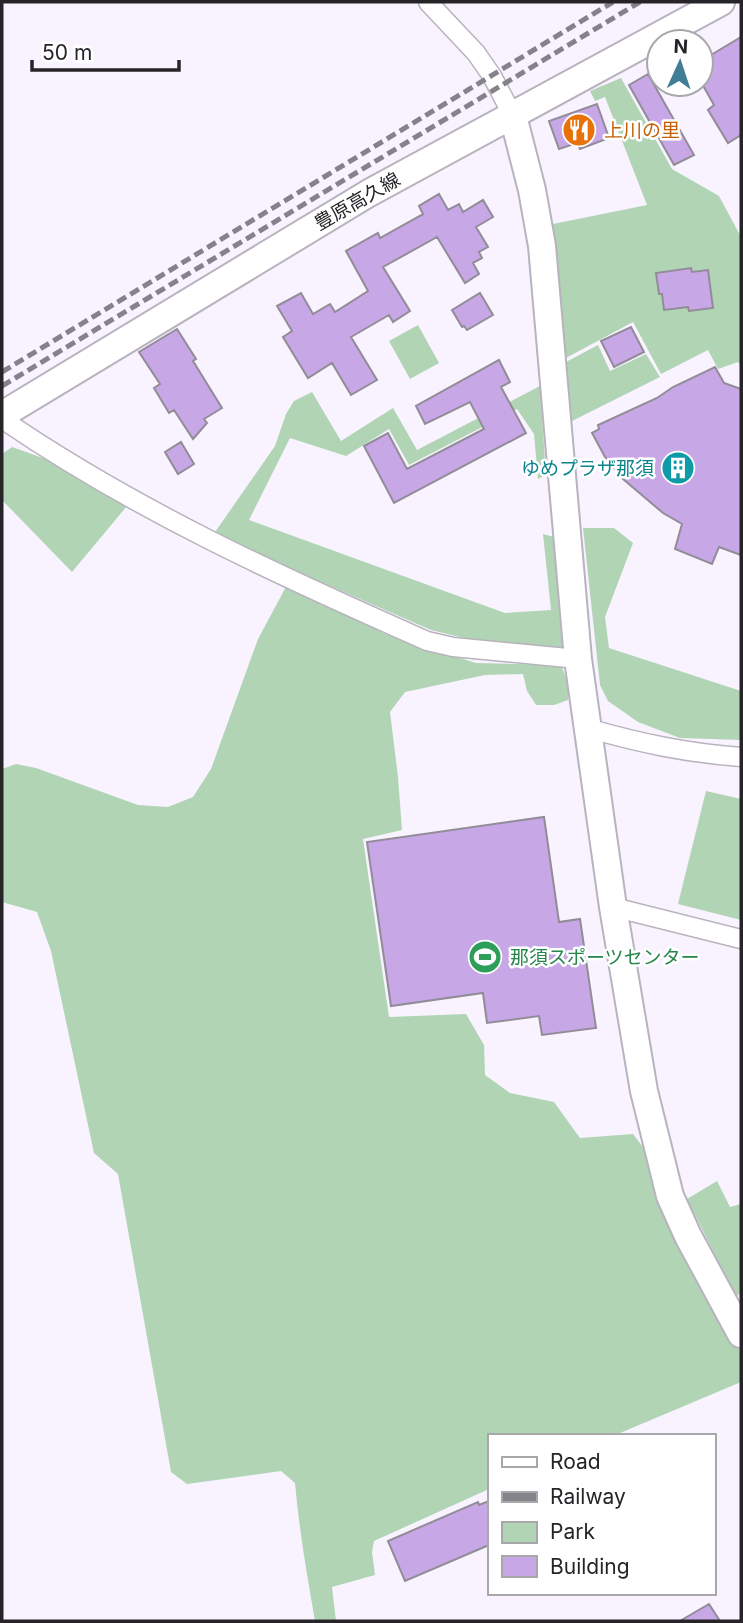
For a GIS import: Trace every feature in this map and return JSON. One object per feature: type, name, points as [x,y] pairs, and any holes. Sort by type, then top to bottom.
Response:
[{"type":"street","points":[[428,2],[476,52],[492,76],[513,116],[532,190],[542,246],[578,659],[613,906],[644,1091],[670,1196],[699,1258],[741,1334]]},
{"type":"street","name":"豊原高久線","points":[[2,417],[369,193],[721,2]]},
{"type":"street","points":[[2,417],[47,450],[171,521],[270,572],[426,641],[453,647],[578,659]]},
{"type":"street","points":[[587,728],[694,754],[741,757]]},
{"type":"street","points":[[613,906],[741,939]]},
{"type":"green space","points":[[621,78],[672,169],[719,196],[741,237],[741,365],[738,362],[718,369],[708,350],[661,374],[633,322],[566,358],[553,224],[647,205],[605,97],[595,101],[590,91]]},
{"type":"green space","points":[[418,325],[439,363],[410,379],[389,341]]},
{"type":"green space","points":[[598,345],[610,371],[646,354],[660,377],[572,421],[566,362]]},
{"type":"green space","points":[[540,386],[546,475],[538,479],[534,434],[517,409],[409,465],[389,429],[346,456],[290,438],[249,520],[505,613],[551,610],[543,534],[554,537],[563,651],[472,640],[431,630],[213,535],[275,446],[286,414],[294,401],[312,392],[341,441],[393,408],[417,450]]},
{"type":"green space","points":[[12,447],[57,463],[127,506],[72,572],[2,500],[2,454]]},
{"type":"green space","points":[[583,528],[614,528],[633,543],[605,617],[609,648],[741,691],[741,740],[680,738],[638,722],[608,701],[600,685]]},
{"type":"green space","points":[[287,585],[387,635],[476,663],[561,665],[568,683],[568,700],[554,705],[536,705],[527,691],[523,674],[485,675],[405,692],[390,712],[402,830],[363,839],[389,1017],[466,1014],[484,1045],[485,1075],[510,1093],[554,1102],[580,1138],[633,1134],[649,1155],[680,1238],[741,1353],[741,1382],[618,1434],[488,1434],[488,1489],[374,1541],[372,1552],[375,1575],[332,1587],[336,1621],[315,1621],[295,1483],[281,1471],[187,1484],[171,1472],[118,1174],[94,1153],[51,951],[37,912],[2,902],[2,769],[16,764],[36,768],[138,805],[168,807],[193,797],[211,769],[258,639]]},
{"type":"green space","points":[[706,791],[741,799],[741,920],[678,904]]},
{"type":"green space","points":[[717,1181],[730,1207],[741,1204],[741,1292],[736,1297],[687,1199]]},
{"type":"building","points":[[741,37],[741,135],[728,143],[708,110],[714,105],[710,98],[715,98],[715,53]]},
{"type":"building","points":[[645,76],[645,98],[662,98],[694,155],[674,165],[629,85]]},
{"type":"building","name":"上川の里","points":[[597,104],[609,138],[580,149],[577,143],[559,149],[549,121]]},
{"type":"building","points":[[439,194],[448,210],[459,204],[463,212],[483,200],[493,217],[476,227],[488,247],[479,252],[482,258],[473,263],[479,274],[465,283],[437,237],[383,267],[410,311],[393,322],[389,315],[351,337],[377,380],[351,395],[332,363],[308,378],[283,337],[292,331],[277,306],[301,293],[313,314],[330,304],[335,312],[368,291],[346,251],[378,233],[380,238],[423,214],[419,206]]},
{"type":"building","points":[[691,268],[692,272],[708,270],[713,308],[664,310],[656,273]]},
{"type":"building","points":[[480,293],[493,315],[467,330],[462,327],[452,310]]},
{"type":"building","points":[[631,327],[644,352],[614,367],[601,341]]},
{"type":"building","points":[[177,329],[222,408],[204,419],[207,423],[193,439],[174,410],[169,413],[154,388],[160,384],[139,352]]},
{"type":"building","points":[[499,360],[510,382],[501,387],[526,433],[394,503],[364,446],[388,433],[407,469],[484,429],[470,402],[425,424],[416,406]]},
{"type":"building","name":"ゆめプラザ那須","points":[[715,367],[724,383],[741,389],[741,555],[719,547],[712,564],[675,549],[682,524],[663,513],[623,479],[605,457],[592,433],[599,429],[598,425]]},
{"type":"building","points":[[181,442],[194,464],[178,474],[165,452]]},
{"type":"building","name":"那須スポーツセンター","points":[[544,817],[559,922],[580,919],[596,1028],[542,1035],[539,1016],[487,1023],[483,993],[391,1006],[367,842]]},
{"type":"building","points":[[488,1501],[488,1545],[405,1581],[388,1541],[478,1502],[479,1505]]},
{"type":"building","points":[[709,1604],[720,1621],[680,1621]]},
{"type":"railway","points":[[2,372],[613,2]]},
{"type":"railway","points":[[2,386],[640,2]]},
{"type":"place","name":"上川の里","points":[[579,130]]},
{"type":"place","name":"ゆめプラザ那須","points":[[678,468]]},
{"type":"place","name":"那須スポーツセンター","points":[[485,957]]}]
